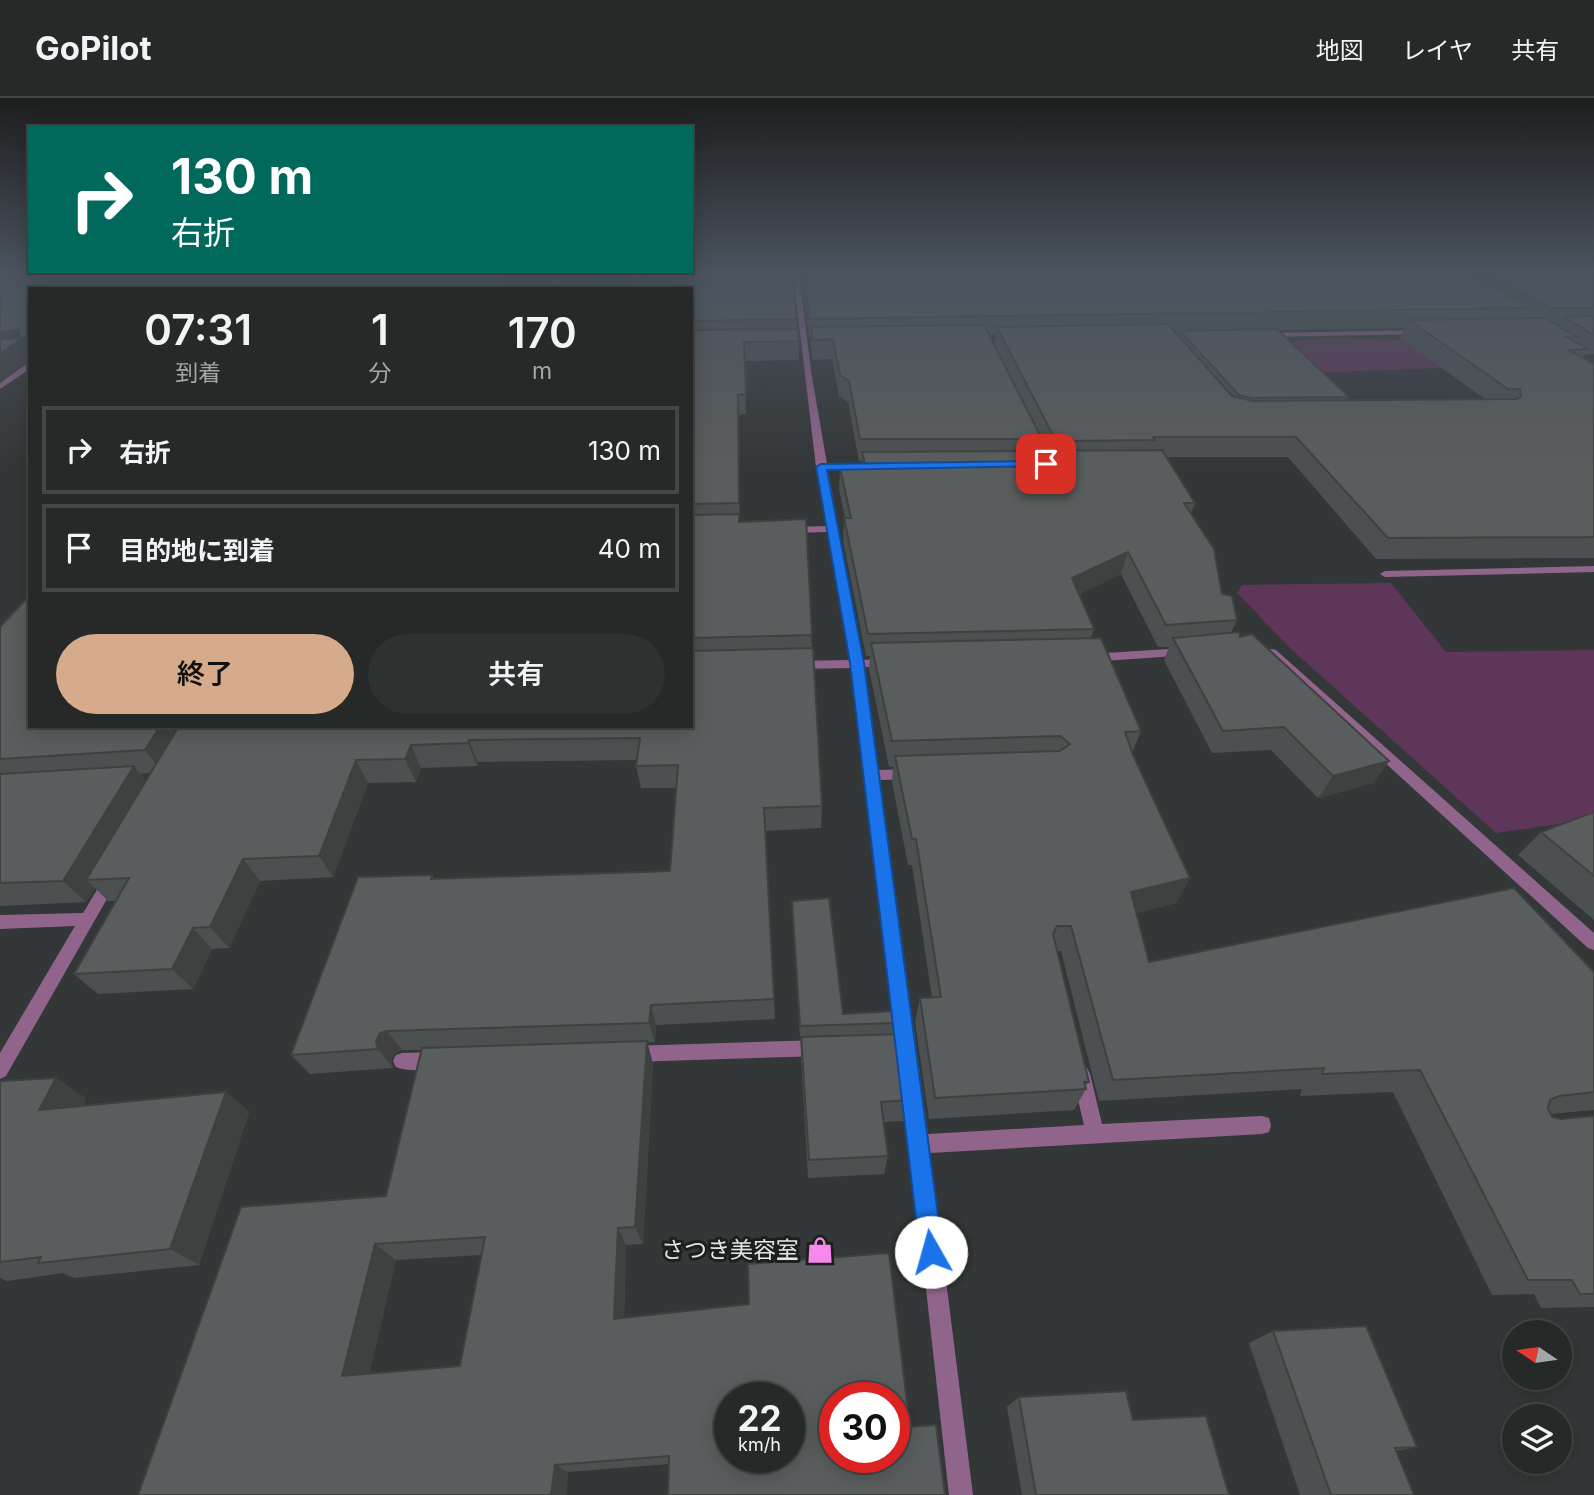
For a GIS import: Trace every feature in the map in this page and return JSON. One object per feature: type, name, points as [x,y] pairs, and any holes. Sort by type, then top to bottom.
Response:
[{"type":"street","points":[[802,338],[821,467],[857,663],[898,1045],[918,1144],[961,1495]]},
{"type":"street","points":[[0,387],[28,366]]},
{"type":"street","points":[[821,467],[887,466]]},
{"type":"street","points":[[768,530],[833,529]]},
{"type":"street","points":[[1385,574],[1594,569]]},
{"type":"street","points":[[1263,645],[1594,943]]},
{"type":"street","points":[[1078,658],[1198,651]]},
{"type":"street","points":[[788,665],[898,663]]},
{"type":"street","points":[[871,775],[927,773]]},
{"type":"street","points":[[0,1070],[121,861]]},
{"type":"street","points":[[0,922],[88,919]]},
{"type":"street","points":[[612,1054],[835,1047]]},
{"type":"street","points":[[1076,1053],[1095,1134]]},
{"type":"street","points":[[402,1061],[458,1059]]},
{"type":"street","points":[[918,1144],[1262,1125]]},
{"type":"shaded area","points":[[1327,338],[1413,340],[1445,363],[1439,368],[1306,373],[1266,349],[1291,341]]},
{"type":"shaded area","points":[[1391,583],[1446,652],[1594,650],[1594,819],[1496,833],[1291,649],[1237,593],[1242,585]]},
{"type":"building","points":[[16,338],[23,338],[0,354],[0,339]]},
{"type":"building","points":[[693,338],[799,338],[799,341],[744,342],[746,394],[738,395],[739,503],[693,504]]},
{"type":"building","points":[[813,338],[991,338],[1042,439],[860,439],[849,381],[840,375],[833,339]]},
{"type":"building","points":[[1003,338],[1181,338],[1232,396],[1253,401],[1521,397],[1520,389],[1508,389],[1435,338],[1569,338],[1588,349],[1569,350],[1594,364],[1594,537],[1388,538],[1296,437],[1153,437],[1155,440],[1056,441]]},
{"type":"building","points":[[1187,338],[1287,338],[1349,397],[1251,398],[1239,395]]},
{"type":"building","points":[[1162,450],[1195,503],[1184,503],[1214,549],[1222,594],[1232,596],[1237,620],[1166,625],[1128,552],[1072,578],[1094,629],[868,634],[844,518],[851,518],[840,468],[862,467],[861,464],[865,464],[862,452]]},
{"type":"building","points":[[739,514],[739,522],[806,519],[812,635],[693,638],[693,515]]},
{"type":"building","points":[[28,597],[28,728],[159,728],[145,750],[0,759],[0,627]]},
{"type":"building","points":[[1239,632],[1240,637],[1252,634],[1389,761],[1333,776],[1284,727],[1223,731],[1173,638]]},
{"type":"building","points":[[1101,638],[1141,731],[1125,732],[1133,755],[1190,878],[1131,892],[1149,962],[1514,888],[1594,972],[1594,1092],[1559,1096],[1550,1100],[1548,1108],[1552,1117],[1561,1119],[1594,1116],[1594,1294],[1580,1294],[1572,1280],[1528,1280],[1420,1070],[1322,1074],[1324,1068],[1113,1080],[1071,926],[1057,926],[1053,934],[1089,1082],[1084,1082],[1086,1089],[935,1098],[920,998],[941,997],[916,839],[912,839],[895,756],[1060,751],[1070,744],[1060,736],[892,741],[871,643]]},
{"type":"building","points":[[813,648],[822,806],[764,808],[774,999],[651,1005],[649,1023],[387,1031],[380,1033],[376,1041],[378,1049],[291,1055],[358,877],[432,875],[431,879],[670,871],[678,765],[636,766],[640,738],[469,740],[468,743],[411,745],[405,759],[356,760],[319,856],[243,859],[210,927],[193,928],[172,969],[74,974],[129,878],[86,880],[178,728],[693,728],[693,651]]},
{"type":"building","points":[[134,766],[63,881],[0,883],[0,774]]},
{"type":"building","points":[[1594,812],[1594,876],[1541,832]]},
{"type":"building","points":[[829,898],[843,1014],[895,1011],[897,1023],[800,1026],[792,901]]},
{"type":"building","points":[[902,1034],[910,1100],[881,1102],[888,1156],[809,1160],[801,1037]]},
{"type":"building","points":[[647,1041],[635,1227],[618,1228],[614,1319],[749,1304],[748,1264],[889,1253],[905,1382],[819,1382],[819,1473],[910,1473],[910,1427],[936,1425],[945,1495],[668,1495],[669,1456],[555,1465],[551,1495],[138,1495],[241,1207],[386,1196],[422,1048]],"holes":[[[485,1237],[460,1366],[342,1376],[375,1244]]]},
{"type":"building","points":[[56,1078],[39,1110],[226,1092],[170,1249],[38,1263],[41,1257],[0,1262],[0,1081]]},
{"type":"building","points":[[1366,1326],[1417,1447],[1395,1448],[1414,1495],[1331,1495],[1273,1331]]},
{"type":"building","points":[[1126,1391],[1133,1420],[1206,1416],[1229,1495],[1036,1495],[1019,1397]]},
{"type":"place","name":"さつき美容室","points":[[820,1250]]},
{"type":"route","points":[[931,1252],[857,663],[821,467],[1046,464]]}]
